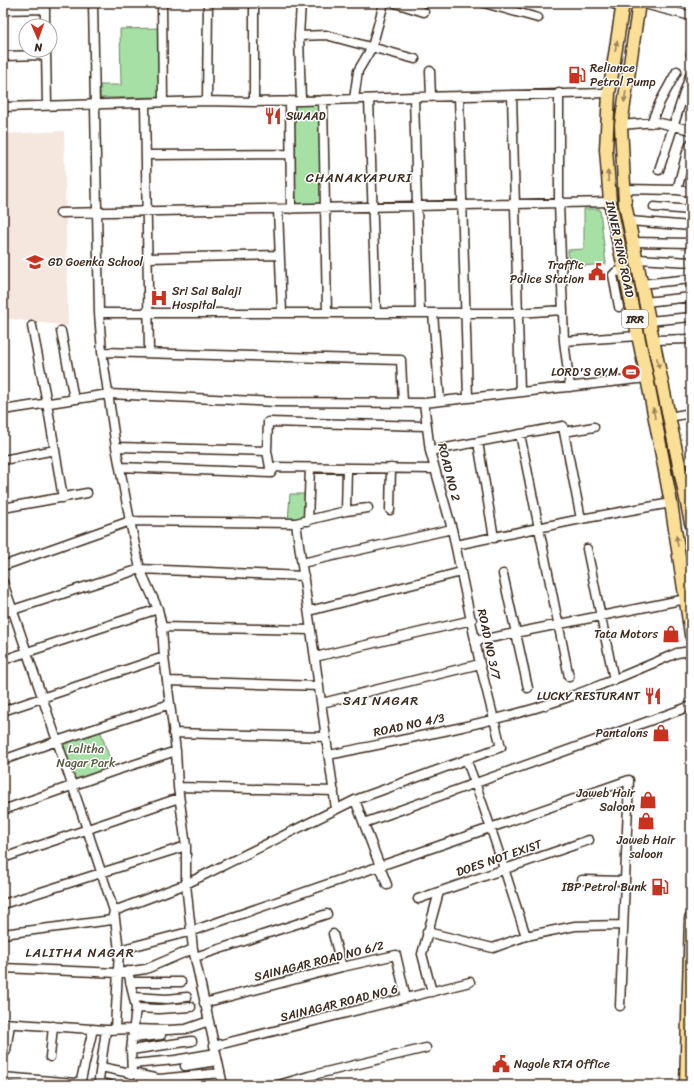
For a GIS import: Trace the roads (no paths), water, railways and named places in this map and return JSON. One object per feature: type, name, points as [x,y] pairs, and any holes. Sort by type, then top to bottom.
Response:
[{"type":"highway","name":"INNER RING ROAD","points":[[640,3],[621,125],[625,204],[630,221],[641,284],[669,417],[675,442],[686,473],[691,523]]},
{"type":"highway","name":"INNER RING ROAD","points":[[618,4],[609,93],[606,149],[610,202],[647,378],[671,503],[691,635]]},
{"type":"highway","points":[[658,434],[667,436],[671,441],[675,442]]},
{"type":"highway","points":[[686,1085],[691,919]]},
{"type":"street","points":[[93,3],[99,313],[102,352],[116,447],[140,569],[158,609],[162,627],[164,657],[176,751],[179,798],[186,846],[186,884],[194,953],[222,1085]]},
{"type":"street","points":[[162,3],[163,102]]},
{"type":"street","points":[[207,101],[208,3]]},
{"type":"street","points":[[254,3],[254,102]]},
{"type":"street","points":[[301,3],[299,36],[301,101]]},
{"type":"street","points":[[354,99],[358,71],[372,47],[384,3]]},
{"type":"street","points":[[395,3],[424,12]]},
{"type":"street","points":[[484,3],[538,18]]},
{"type":"street","points":[[640,3],[691,16]]},
{"type":"street","points":[[4,8],[45,10],[45,18]]},
{"type":"street","points":[[299,36],[326,35],[415,59]]},
{"type":"street","points":[[3,56],[18,55]]},
{"type":"street","points":[[46,58],[47,105]]},
{"type":"street","points":[[430,70],[431,96]]},
{"type":"street","points":[[651,123],[660,102],[677,71]]},
{"type":"street","points":[[659,170],[691,72]]},
{"type":"street","points":[[559,93],[559,203],[564,341],[570,386]]},
{"type":"street","points":[[3,107],[163,102],[254,102],[431,96],[609,93]]},
{"type":"street","points":[[512,95],[520,392]]},
{"type":"street","points":[[459,96],[468,398]]},
{"type":"street","points":[[414,97],[420,313]]},
{"type":"street","points":[[369,99],[376,313]]},
{"type":"street","points":[[323,100],[327,313]]},
{"type":"street","points":[[290,101],[291,208]]},
{"type":"street","points":[[145,103],[149,352]]},
{"type":"street","points":[[621,125],[656,122],[691,130]]},
{"type":"street","points":[[677,190],[691,143]]},
{"type":"street","points":[[146,155],[290,154]]},
{"type":"street","points":[[624,189],[677,190],[691,192]]},
{"type":"street","points":[[60,213],[610,202]]},
{"type":"street","points":[[654,207],[691,210]]},
{"type":"street","points":[[278,209],[282,313]]},
{"type":"street","points":[[630,221],[691,226]]},
{"type":"street","points":[[633,242],[691,243]]},
{"type":"street","points":[[148,258],[279,255]]},
{"type":"street","points":[[637,259],[691,262]]},
{"type":"street","points":[[619,307],[613,275],[616,272],[625,270]]},
{"type":"street","points":[[641,284],[691,279]]},
{"type":"street","points":[[649,321],[691,317],[691,285]]},
{"type":"street","points":[[645,302],[691,297]]},
{"type":"street","points":[[99,313],[518,313],[563,310]]},
{"type":"street","points":[[433,313],[440,401]]},
{"type":"street","points":[[32,326],[63,498]]},
{"type":"street","points":[[61,331],[74,398]]},
{"type":"street","points":[[564,341],[638,336]]},
{"type":"street","points":[[653,340],[691,339]]},
{"type":"street","points":[[102,352],[149,352],[401,360],[403,403]]},
{"type":"street","points":[[3,410],[74,398],[109,394],[278,402],[424,403],[647,378]]},
{"type":"street","name":"ROAD NO 2","points":[[424,403],[426,426],[434,469],[456,545]]},
{"type":"street","points":[[669,417],[691,413]]},
{"type":"street","points":[[271,473],[267,451],[268,422],[426,426]]},
{"type":"street","points":[[430,451],[563,426],[581,519]]},
{"type":"street","points":[[564,432],[594,427]]},
{"type":"street","points":[[520,434],[569,677]]},
{"type":"street","points":[[478,442],[494,538]]},
{"type":"street","points":[[116,447],[267,451]]},
{"type":"street","points":[[3,460],[55,450]]},
{"type":"street","points":[[120,467],[271,473]]},
{"type":"street","points":[[271,473],[275,467],[434,469]]},
{"type":"street","points":[[308,520],[310,468]]},
{"type":"street","points":[[346,511],[347,468]]},
{"type":"street","points":[[390,510],[391,468]]},
{"type":"street","points":[[3,508],[87,493]]},
{"type":"street","points":[[456,545],[581,519],[671,503]]},
{"type":"street","points":[[3,566],[130,521],[296,523],[346,511],[368,508]]},
{"type":"street","points":[[296,523],[336,809]]},
{"type":"street","points":[[302,563],[452,529]]},
{"type":"street","name":"ROAD NO 3/7","points":[[456,545],[480,664],[501,747],[466,759]]},
{"type":"street","points":[[586,549],[602,616],[614,680]]},
{"type":"street","points":[[3,613],[140,569],[304,576]]},
{"type":"street","points":[[309,611],[461,572]]},
{"type":"street","points":[[503,574],[528,688]]},
{"type":"street","points":[[3,582],[114,911],[119,950],[115,1029]]},
{"type":"street","points":[[475,641],[686,599]]},
{"type":"street","points":[[3,660],[158,609]]},
{"type":"street","points":[[315,657],[472,620]]},
{"type":"street","points":[[162,627],[311,630]]},
{"type":"street","name":"ROAD NO 4/3","points":[[329,755],[494,720],[575,696],[677,654],[691,651]]},
{"type":"street","points":[[3,710],[164,657]]},
{"type":"street","points":[[322,704],[480,664]]},
{"type":"street","points":[[168,681],[319,686]]},
{"type":"street","points":[[3,760],[170,704]]},
{"type":"street","points":[[364,823],[691,706]]},
{"type":"street","points":[[173,733],[326,738]]},
{"type":"street","points":[[3,810],[176,751]]},
{"type":"street","points":[[114,911],[186,884],[355,800],[466,759],[491,827],[526,936]]},
{"type":"street","points":[[119,950],[192,931],[379,865],[629,780],[620,1006]]},
{"type":"street","points":[[178,787],[334,790]]},
{"type":"street","points":[[3,858],[179,798]]},
{"type":"street","points":[[355,800],[387,885]]},
{"type":"street","name":"DOES NOT EXIST","points":[[418,899],[588,840]]},
{"type":"street","points":[[3,904],[186,846]]},
{"type":"street","points":[[582,880],[624,881]]},
{"type":"street","points":[[432,992],[422,954],[439,892]]},
{"type":"street","points":[[3,934],[112,920],[114,911]]},
{"type":"street","points":[[3,968],[118,973],[146,969],[194,953],[327,914]]},
{"type":"street","points":[[427,932],[493,948],[526,936],[575,926],[623,925]]},
{"type":"street","points":[[333,934],[342,967]]},
{"type":"street","name":"SAINAGAR ROAD NO 6/2","points":[[204,1003],[342,967],[396,955],[406,998]]},
{"type":"street","points":[[128,971],[136,1008],[131,1050],[132,1064],[135,1074],[142,1085]]},
{"type":"street","points":[[130,982],[181,982]]},
{"type":"street","name":"SAINAGAR ROAD NO 6","points":[[216,1054],[406,998],[470,982]]},
{"type":"street","points":[[134,997],[166,999],[187,997]]},
{"type":"street","points":[[136,1008],[159,1009],[191,1007]]},
{"type":"street","points":[[6,1051],[6,1023],[106,1030],[168,1030],[186,1029],[209,1021]]},
{"type":"street","points":[[50,1057],[53,1026]]},
{"type":"street","points":[[3,1077],[76,1084],[81,1080],[93,1029]]},
{"type":"street","points":[[106,1030],[99,1079],[100,1083],[110,1085]]},
{"type":"street","points":[[132,1038],[161,1035]]},
{"type":"street","points":[[131,1050],[192,1041]]},
{"type":"street","points":[[278,1085],[309,1076],[426,1048]]},
{"type":"street","points":[[132,1064],[216,1054]]},
{"type":"street","points":[[185,1066],[216,1054]]},
{"type":"street","points":[[101,1067],[135,1074],[158,1082],[220,1073]]},
{"type":"place","name":"Reliance Petrol Pump","points":[[577,75]]},
{"type":"place","name":"SWAAD","points":[[273,116]]},
{"type":"place","name":"GD Goenka School","points":[[35,262]]},
{"type":"place","name":"Traffic Police Station","points":[[597,272]]},
{"type":"place","name":"Sri Sai Balaji Hospital","points":[[159,298]]},
{"type":"place","name":"LORD'S GYM","points":[[631,372]]},
{"type":"place","name":"Tata Motors","points":[[671,634]]},
{"type":"place","name":"LUCKY RESTURANT","points":[[653,696]]},
{"type":"place","name":"Pantalons","points":[[661,733]]},
{"type":"place","name":"Jaweb Hair Saloon","points":[[648,800]]},
{"type":"place","name":"Jaweb Hair saloon","points":[[646,821]]},
{"type":"place","name":"IBP Petrol Bunk","points":[[660,887]]},
{"type":"place","name":"Nagole RTA Office","points":[[501,1064]]},
{"type":"district","name":"CHANAKYAPURI","points":[[359,177]]},
{"type":"district","name":"SAI NAGAR","points":[[381,700]]},
{"type":"district","name":"LALITHA NAGAR","points":[[80,952]]},
{"type":"park label","name":"Lalitha Nagar Park","points":[[86,756]]}]
